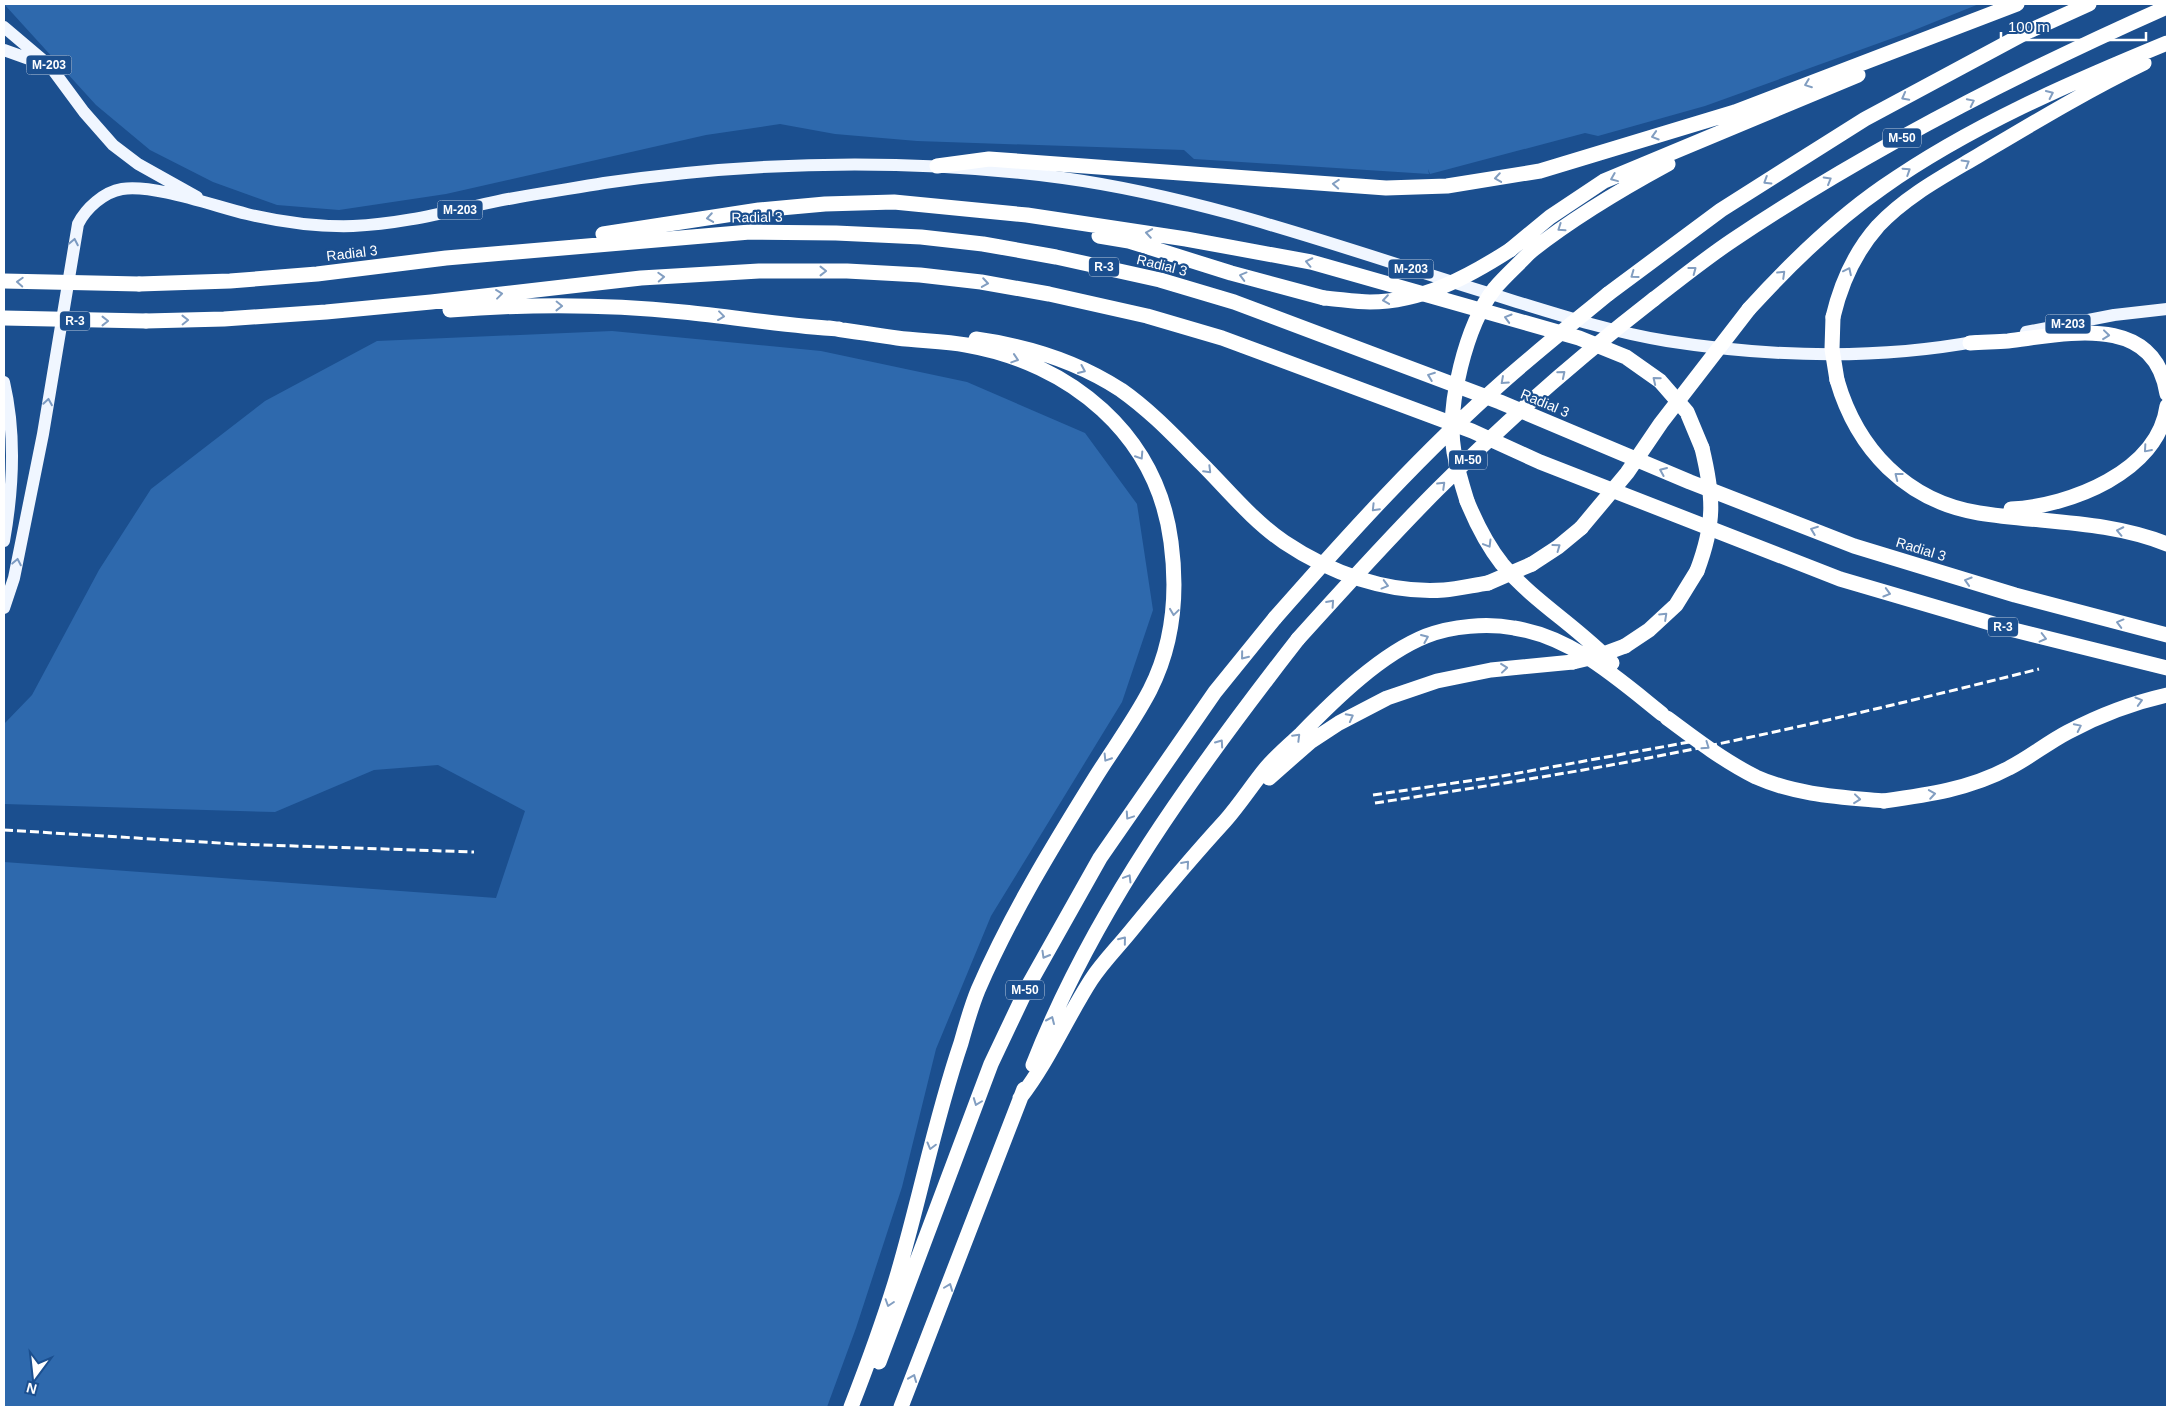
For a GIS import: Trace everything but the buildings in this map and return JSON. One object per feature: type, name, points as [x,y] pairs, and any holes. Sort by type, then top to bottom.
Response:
[{"type":"highway","points":[[936,166],[990,159],[1386,188],[1447,186],[1540,171],[1735,112],[2017,4]]},
{"type":"highway","points":[[759,210],[826,207],[894,207],[963,213],[1027,222],[1129,242],[1231,273],[1324,298],[1371,302],[1408,297],[1446,286],[1476,272],[1510,250],[1550,217],[1604,182],[2025,4]]},
{"type":"highway","name":"M-50","points":[[860,1407],[895,1323],[991,1064],[1028,986],[1100,858],[1215,692],[1274,618],[1348,535],[1428,453],[1505,379],[1608,294],[1721,210],[1865,119],[2026,32],[2089,4]]},
{"type":"highway","name":"M-50","points":[[901,1407],[925,1349],[1020,1098],[1064,992],[1096,932],[1131,873],[1243,710],[1298,639],[1431,496],[1541,392],[1654,299],[1732,240],[1936,118],[2113,31],[2167,7]]},
{"type":"highway","points":[[829,328],[948,335],[999,343],[1058,359],[1089,372],[1120,390],[1152,414],[1258,521],[1283,541],[1336,571],[1398,589],[1444,590],[1488,583],[1532,564],[1558,548],[1581,528],[1627,473],[1693,380],[1749,309],[1780,275],[1844,217],[1911,168],[1952,144],[2023,106],[2167,43]]},
{"type":"highway","points":[[2167,52],[2070,101],[1926,187],[1894,211],[1866,242],[1854,259],[1838,297],[1833,317],[1832,349],[1843,403],[1853,424],[1881,462],[1919,490],[1956,508],[1980,513],[2101,526],[2167,544]]},
{"type":"highway","points":[[1664,716],[1593,643],[1528,590],[1503,566],[1477,525],[1467,500],[1454,451],[1454,412],[1463,356],[1474,323],[1495,288],[1530,252],[1557,230],[1616,192],[1740,126]]},
{"type":"highway","points":[[446,258],[759,210],[858,202],[894,202],[960,207],[1027,215],[1177,238],[1311,262],[1579,338],[1626,357],[1660,381],[1687,412],[1702,448],[1710,483],[1711,520],[1706,547],[1697,571],[1676,605],[1649,630],[1625,646],[1598,656],[1573,662],[1491,670],[1437,681],[1387,698],[1339,723],[1310,742],[1243,800]]},
{"type":"highway","name":"Radial 3","points":[[4,281],[139,284],[240,280],[317,274],[446,258],[750,232],[836,233],[921,237],[983,244],[1075,261],[1160,280],[1234,302],[1500,402],[1690,482],[1854,546],[2015,595],[2167,635]]},
{"type":"highway","name":"R-3","points":[[4,318],[146,321],[224,319],[431,302],[641,278],[759,271],[847,271],[920,275],[981,282],[1049,294],[1147,316],[1222,338],[1472,431],[1540,462],[1840,579],[2014,630],[2167,668]]},
{"type":"highway","points":[[224,319],[335,318],[510,305],[590,306],[681,312],[829,328],[967,346],[991,351],[1027,363],[1067,382],[1088,396],[1127,436],[1144,460],[1154,483],[1169,529],[1174,563],[1175,601],[1166,652],[1150,690],[1050,851],[1007,927],[977,994],[948,1082],[895,1282],[875,1345],[851,1407]]},
{"type":"highway","points":[[1970,343],[2008,341],[2049,334],[2084,333],[2128,339],[2154,359],[2166,385],[2167,394]]},
{"type":"highway","points":[[1940,500],[2000,510],[2026,508],[2077,496],[2118,475],[2138,459],[2161,432],[2167,406]]},
{"type":"highway","points":[[1020,1098],[1036,1078],[1092,978],[1155,901],[1243,800],[1266,768],[1336,699],[1377,666],[1426,636],[1457,629],[1488,626],[1514,628],[1553,639],[1568,645],[1606,670],[1712,751],[1757,777],[1791,789],[1822,795],[1884,802],[1945,792],[1976,782],[2008,769],[2067,732],[2112,710],[2167,695]]},
{"type":"main road","name":"M-203","points":[[4,27],[50,66],[84,112]]},
{"type":"main road","name":"M-203","points":[[4,50],[32,60],[46,72],[113,145],[138,164],[215,206],[312,225],[354,226],[429,217],[503,200],[706,170],[839,166],[936,166],[1066,179],[1123,188],[1186,202],[1298,233],[1584,322],[1664,340],[1743,350],[1809,355],[1888,352],[1970,343],[2114,315],[2167,309]]},
{"type":"main road","points":[[4,608],[14,578],[37,463],[72,254],[78,224],[82,216],[99,200],[118,189],[140,189],[160,192],[215,206]]},
{"type":"main road","points":[[4,382],[10,430],[11,463],[9,512],[4,541]]},
{"type":"shaded area","points":[[4,4],[1979,4],[1907,33],[1705,106],[1598,136],[1585,133],[1430,174],[1428,169],[1429,174],[1194,159],[1184,150],[917,141],[835,134],[780,124],[706,135],[446,194],[339,210],[277,205],[213,182],[150,150],[96,105]]},
{"type":"shaded area","points":[[612,331],[821,351],[967,382],[1085,433],[1137,504],[1153,610],[1122,702],[991,916],[936,1049],[902,1187],[856,1328],[827,1407],[4,1407],[4,862],[496,898],[525,811],[438,765],[374,770],[275,812],[4,804],[4,724],[32,695],[99,570],[151,489],[265,401],[377,341]]},
{"type":"railway","points":[[1375,803],[1684,751],[1836,718],[2039,669]]},
{"type":"railway","points":[[1373,795],[1502,776],[1695,741]]},
{"type":"railway","points":[[4,830],[235,844],[474,852]]}]
